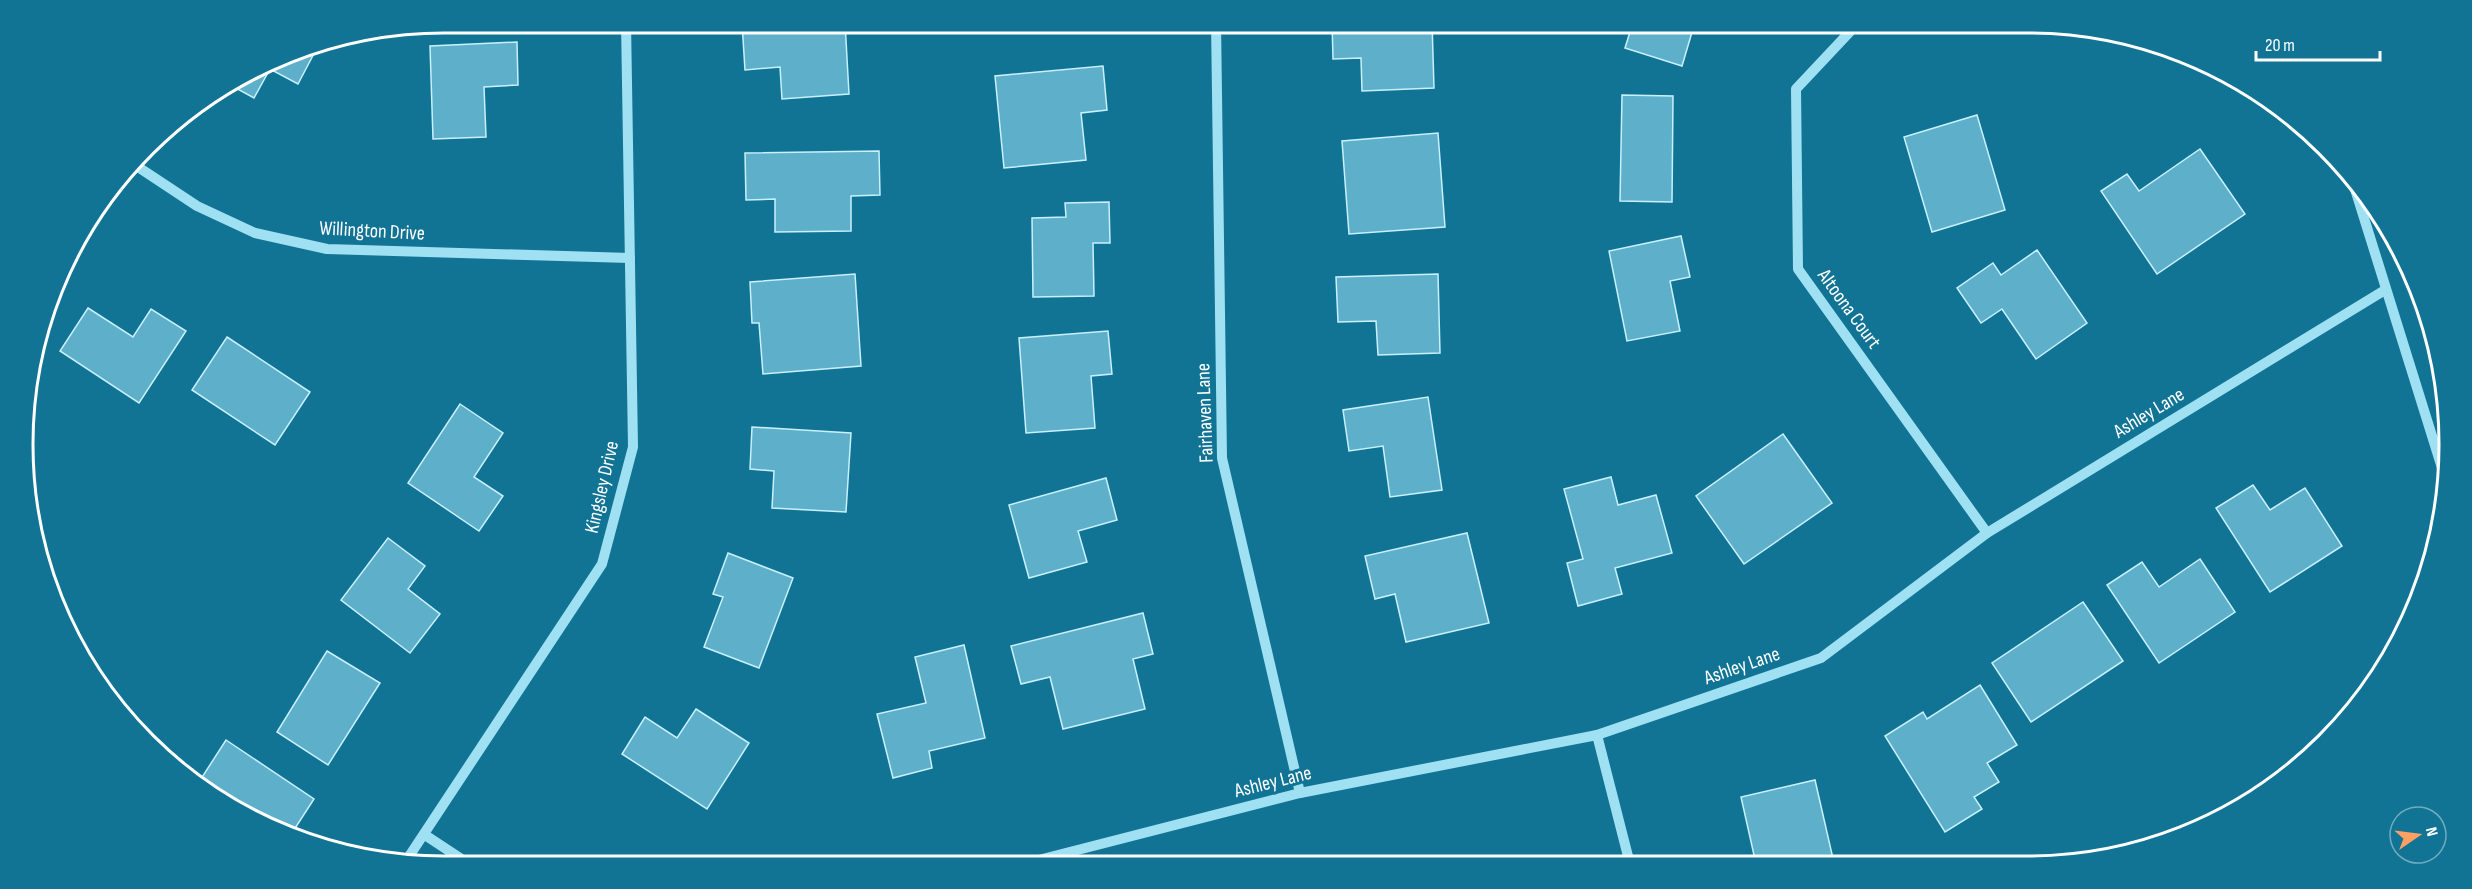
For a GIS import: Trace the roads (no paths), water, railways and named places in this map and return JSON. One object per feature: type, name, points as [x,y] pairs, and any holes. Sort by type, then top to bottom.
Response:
[{"type":"street","name":"Kingsley Drive","points":[[411,854],[602,564],[633,447],[626,33]]},
{"type":"street","name":"Fairhaven Lane","points":[[1216,33],[1222,458],[1300,793]]},
{"type":"street","name":"Altoona Court","points":[[1849,33],[1796,89],[1798,269],[1987,533]]},
{"type":"street","name":"Willington Drive","points":[[139,169],[197,206],[255,233],[327,249],[630,258]]},
{"type":"street","points":[[2357,199],[2439,457]]},
{"type":"street","name":"Ashley Lane","points":[[1054,856],[1300,793],[1597,735],[1821,658],[1987,533],[2385,290]]},
{"type":"street","points":[[1597,735],[1628,856]]},
{"type":"street","points":[[425,835],[457,856]]}]
